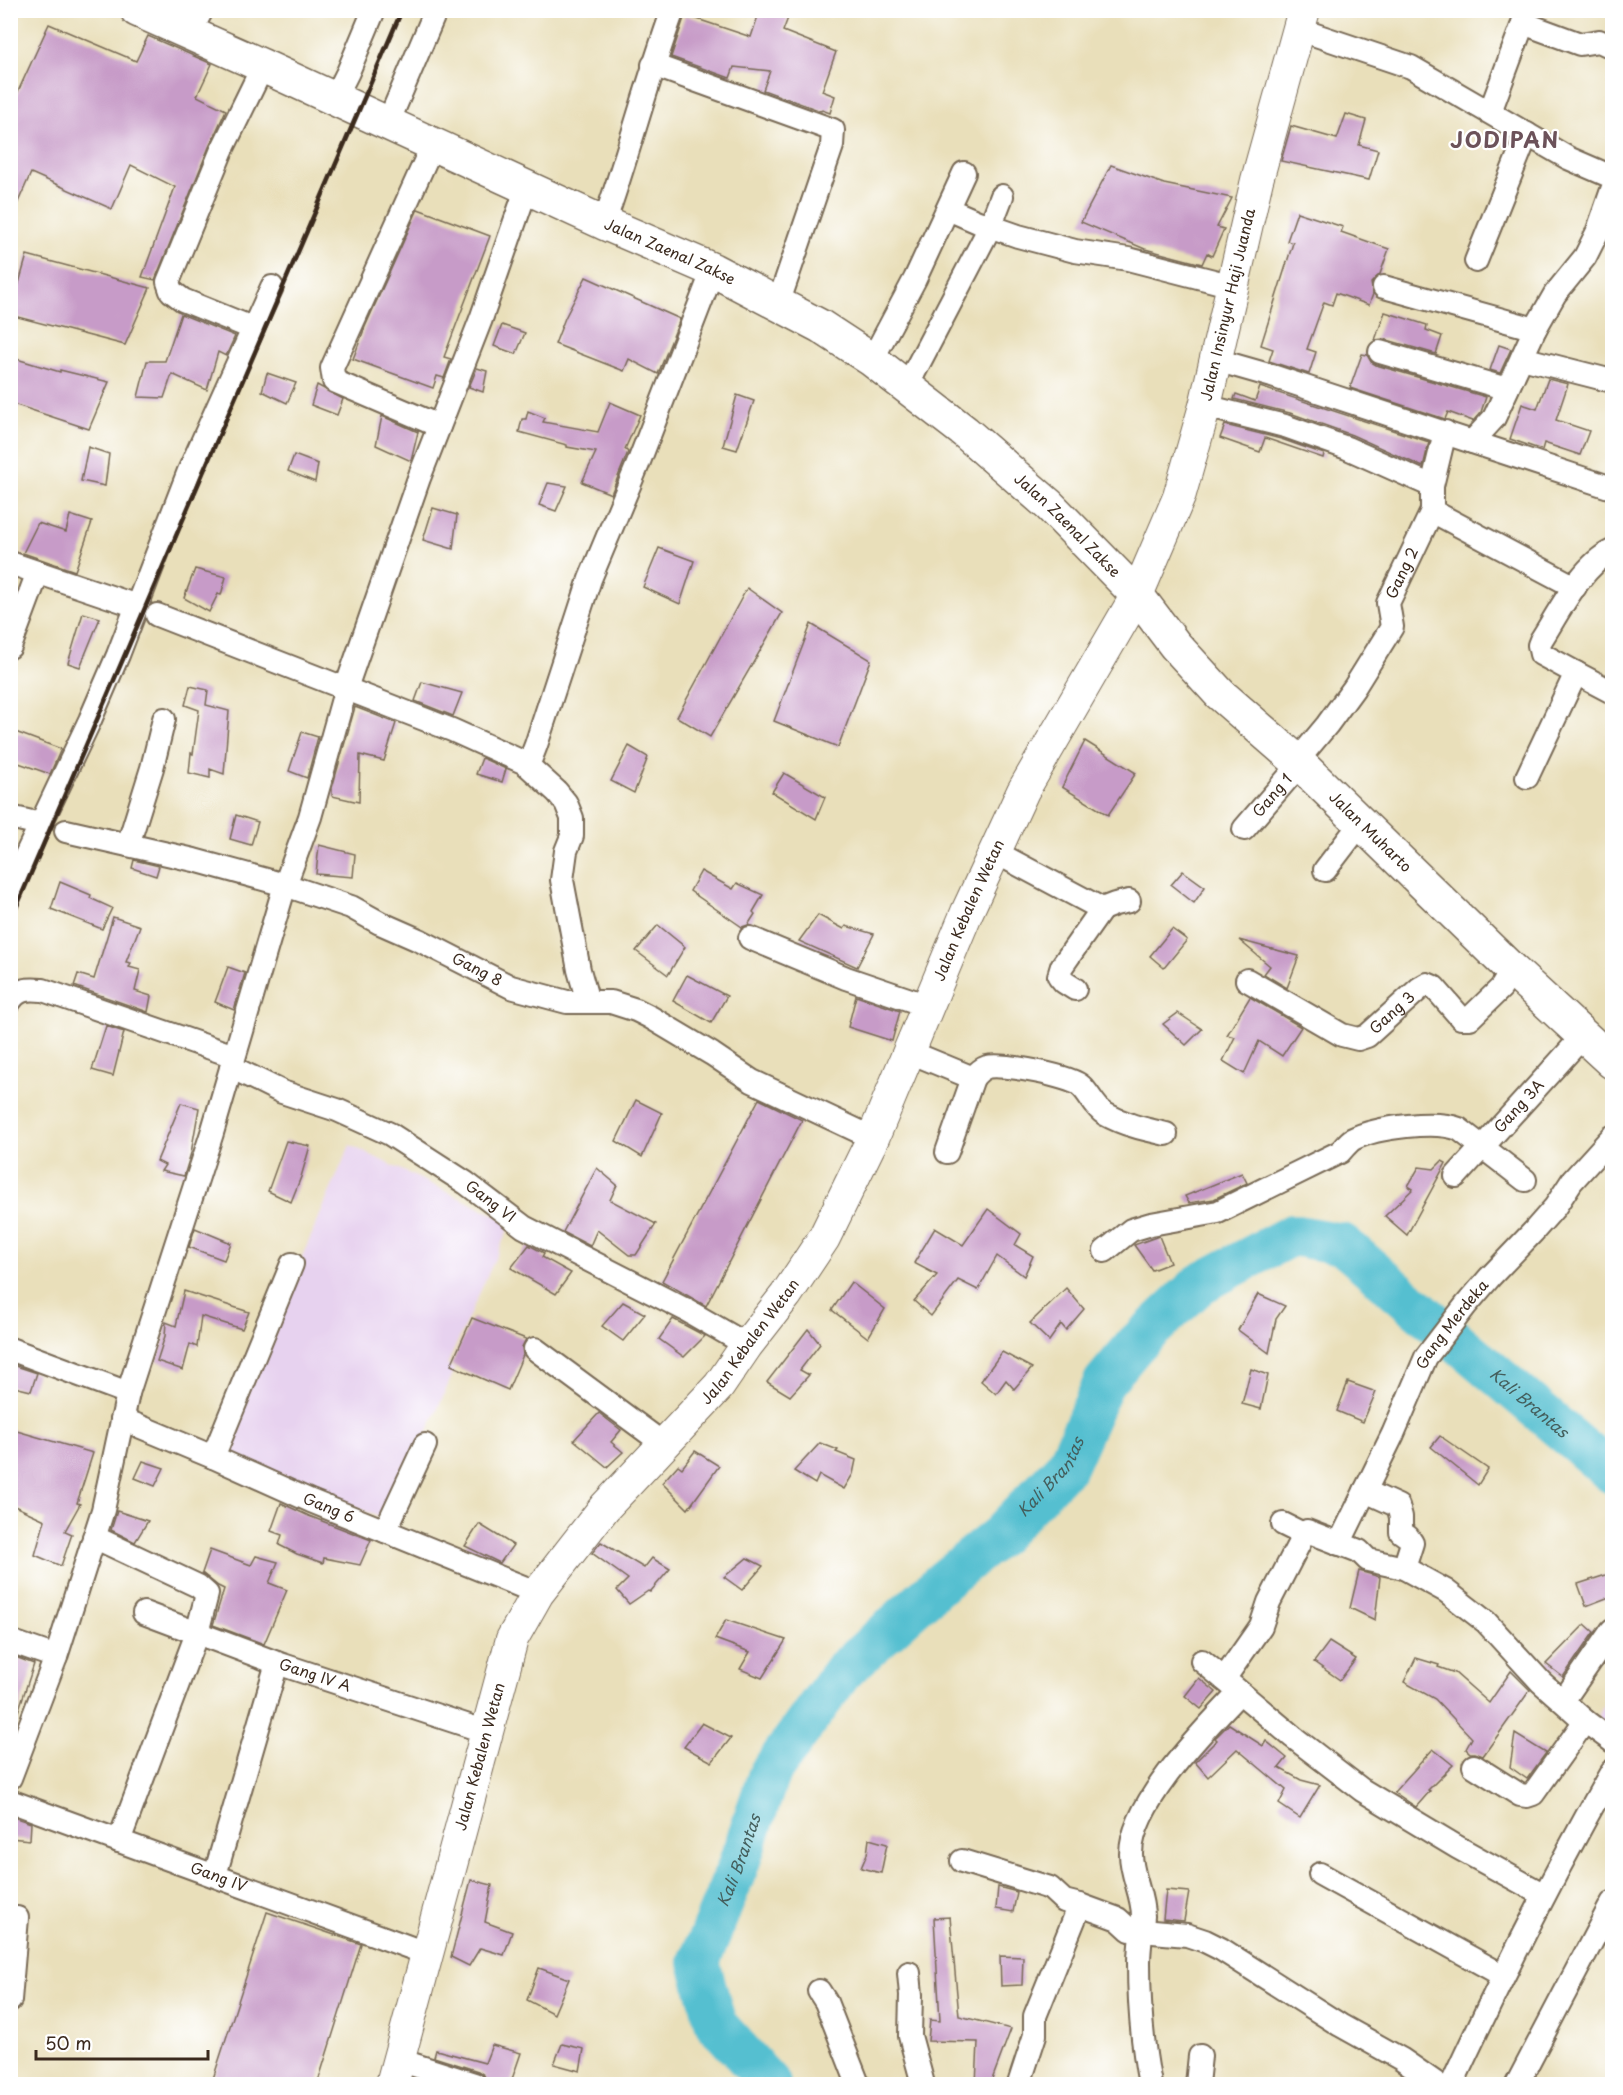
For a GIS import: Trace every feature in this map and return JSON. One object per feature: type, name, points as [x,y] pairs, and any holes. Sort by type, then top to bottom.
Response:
[{"type":"main road","name":"Jalan Zaenal Zakse","points":[[136,10],[196,22],[263,66],[604,223],[713,270],[820,326],[873,360],[965,432],[1049,505],[1137,595]]},
{"type":"main road","name":"Jalan Insinyur Haji Juanda","points":[[1137,595],[1179,497],[1205,406],[1257,180],[1301,20]]},
{"type":"main road","name":"Jalan Muharto","points":[[1137,595],[1174,645],[1220,694],[1298,762],[1512,970],[1611,1059]]},
{"type":"main road","name":"Jalan Kebalen Wetan","points":[[395,2072],[512,1639],[538,1593],[605,1508],[719,1386],[747,1345],[786,1296],[824,1238],[873,1138],[994,852],[1023,791],[1137,595]]},
{"type":"street","points":[[334,100],[374,10]]},
{"type":"street","points":[[388,123],[436,10]]},
{"type":"street","points":[[604,223],[653,65],[673,10]]},
{"type":"street","points":[[1490,112],[1525,17],[1580,45],[1599,41],[1612,47]]},
{"type":"street","points":[[1301,20],[1411,68],[1568,159],[1612,177]]},
{"type":"street","points":[[653,65],[833,130],[832,146],[778,304]]},
{"type":"street","points":[[252,328],[183,300],[171,291],[168,282],[222,152],[263,66]]},
{"type":"street","points":[[1476,261],[1527,134]]},
{"type":"street","points":[[433,144],[332,368],[334,381],[439,426]]},
{"type":"street","points":[[873,360],[915,279],[964,173]]},
{"type":"street","points":[[10,1778],[56,1657],[94,1536],[128,1393],[212,1133],[285,885],[310,816],[346,688],[419,478],[481,319],[527,187]]},
{"type":"street","points":[[1472,442],[1494,418],[1535,329],[1555,294],[1585,257],[1598,233],[1612,190]]},
{"type":"street","points":[[907,387],[990,227],[1002,196]]},
{"type":"street","points":[[948,209],[990,227],[1075,251],[1128,260],[1233,286]]},
{"type":"street","points":[[525,763],[531,758],[536,745],[590,579],[713,270]]},
{"type":"street","points":[[10,889],[90,720],[189,471],[272,287]]},
{"type":"street","points":[[1384,287],[1535,329]]},
{"type":"street","points":[[1380,352],[1508,389]]},
{"type":"street","points":[[1522,358],[1612,381]]},
{"type":"street","points":[[1216,360],[1272,376],[1612,488]]},
{"type":"street","points":[[1205,406],[1285,426],[1347,448],[1432,486]]},
{"type":"street","name":"Gang 2","points":[[1298,762],[1354,688],[1392,627],[1388,603],[1432,511],[1432,486],[1445,432]]},
{"type":"street","points":[[1432,511],[1575,587]]},
{"type":"street","points":[[1611,554],[1591,567],[1575,587],[1539,645],[1541,654],[1612,692]]},
{"type":"street","points":[[10,563],[137,606]]},
{"type":"street","points":[[10,647],[38,572]]},
{"type":"street","points":[[158,615],[452,730],[525,763],[561,798],[572,818],[572,836],[566,850],[562,880],[579,970],[588,1002]]},
{"type":"street","points":[[1527,777],[1576,673]]},
{"type":"street","points":[[128,845],[152,768],[164,719]]},
{"type":"street","name":"Gang 1","points":[[1244,829],[1298,762]]},
{"type":"street","points":[[10,817],[40,824]]},
{"type":"street","points":[[1325,870],[1361,823]]},
{"type":"street","name":"Gang 8","points":[[66,831],[194,860],[285,885],[351,907],[511,987],[567,1002],[611,1002],[650,1017],[752,1081],[873,1138]]},
{"type":"street","points":[[994,852],[1102,909]]},
{"type":"street","points":[[1075,989],[1059,976],[1062,966],[1102,909],[1129,901]]},
{"type":"street","points":[[750,938],[846,978],[928,1006]]},
{"type":"street","name":"Gang 3","points":[[1247,980],[1342,1035],[1358,1039],[1367,1036],[1420,987],[1427,984],[1434,987],[1461,1018],[1470,1018],[1501,988],[1512,970]]},
{"type":"street","name":"Gang VI","points":[[10,1001],[21,990],[43,990],[232,1061],[282,1092],[337,1110],[390,1134],[466,1183],[524,1227],[670,1302],[747,1345]]},
{"type":"street","name":"Gang 3A","points":[[1456,1176],[1584,1035]]},
{"type":"street","points":[[910,1052],[973,1078]]},
{"type":"street","points":[[947,1152],[973,1078],[978,1072],[993,1066],[1063,1077],[1081,1085],[1102,1112],[1126,1125],[1166,1134]]},
{"type":"street","points":[[1106,1251],[1131,1230],[1151,1224],[1218,1212],[1340,1152],[1352,1140],[1367,1134],[1432,1124],[1449,1125],[1459,1129],[1525,1180]]},
{"type":"street","name":"Gang Merdeka","points":[[1338,1544],[1415,1387],[1426,1358],[1466,1305],[1555,1207],[1572,1182],[1612,1137]]},
{"type":"street","points":[[213,1457],[292,1264]]},
{"type":"street","points":[[10,1349],[128,1393]]},
{"type":"street","points":[[535,1349],[665,1445]]},
{"type":"street","name":"Gang 6","points":[[122,1419],[538,1593]]},
{"type":"street","points":[[386,1531],[425,1445]]},
{"type":"street","points":[[1365,1491],[1398,1506],[1401,1532],[1412,1543],[1404,1568]]},
{"type":"street","points":[[1283,1524],[1303,1534]]},
{"type":"street","points":[[1150,2085],[1142,2037],[1139,1959],[1143,1910],[1137,1891],[1131,1853],[1134,1835],[1155,1792],[1194,1743],[1232,1686],[1261,1626],[1269,1602],[1303,1534],[1307,1531],[1359,1551],[1368,1560],[1404,1568],[1446,1591],[1471,1609],[1541,1682],[1612,1742]]},
{"type":"street","points":[[94,1536],[204,1590],[207,1598],[197,1633],[119,1841]]},
{"type":"street","name":"Gang IV A","points":[[144,1613],[277,1663],[487,1732]]},
{"type":"street","points":[[1563,1701],[1612,1630]]},
{"type":"street","points":[[10,1641],[56,1657]]},
{"type":"street","points":[[1202,1661],[1362,1790],[1457,1847],[1544,1895]]},
{"type":"street","points":[[215,1875],[250,1762],[277,1663]]},
{"type":"street","points":[[1473,1766],[1520,1795],[1533,1794],[1585,1720]]},
{"type":"street","points":[[1452,2085],[1503,1975],[1612,1772]]},
{"type":"street","name":"Gang IV","points":[[10,1801],[428,1954]]},
{"type":"street","points":[[962,1861],[1050,1888],[1064,1901],[1118,1919],[1130,1930],[1187,1935],[1205,1941],[1401,2060],[1437,2085]]},
{"type":"street","points":[[1320,1874],[1503,1975]]},
{"type":"street","points":[[1517,2085],[1612,1903]]},
{"type":"street","points":[[1019,2085],[1035,2035],[1035,2016],[1080,1905]]},
{"type":"street","points":[[10,2000],[17,1918]]},
{"type":"street","points":[[909,1973],[910,2036],[922,2085]]},
{"type":"street","points":[[819,1991],[826,2002],[858,2085]]},
{"type":"street","points":[[1197,2085],[1200,2056]]},
{"type":"street","points":[[395,2072],[474,2085]]},
{"type":"shaded area","points":[[350,1145],[511,1223],[447,1365],[455,1369],[388,1521],[220,1448]]},
{"type":"shaded area","points":[[1612,1690],[1612,1735],[1595,1722]]},
{"type":"building","points":[[760,10],[791,10],[783,31],[836,52],[822,91],[835,96],[830,113],[763,90],[770,71],[734,67],[730,78],[671,57],[685,15],[751,37]]},
{"type":"building","points":[[49,24],[136,61],[148,36],[212,64],[197,96],[226,110],[155,280],[142,277],[175,187],[131,165],[112,209],[31,173],[10,220],[10,109]]},
{"type":"building","points":[[1346,114],[1366,120],[1359,145],[1378,150],[1369,180],[1281,161],[1291,126],[1337,139]]},
{"type":"building","points":[[1111,165],[1164,184],[1232,198],[1217,227],[1224,229],[1212,256],[1207,253],[1202,264],[1145,249],[1081,222]]},
{"type":"building","points":[[418,209],[490,236],[444,357],[451,359],[444,378],[437,376],[433,388],[353,359]]},
{"type":"building","points":[[1297,212],[1343,227],[1341,232],[1389,249],[1380,274],[1371,283],[1373,294],[1369,305],[1336,293],[1332,305],[1324,302],[1307,349],[1316,352],[1309,374],[1269,361],[1273,349],[1261,345],[1293,243],[1287,241]]},
{"type":"building","points":[[27,255],[150,288],[125,345],[10,315]]},
{"type":"building","points":[[586,277],[680,319],[658,374],[629,359],[624,371],[555,344],[565,318]]},
{"type":"building","points":[[1385,312],[1427,325],[1426,330],[1442,336],[1436,354],[1384,339],[1375,340]]},
{"type":"building","points":[[181,314],[235,336],[226,356],[218,352],[207,390],[172,374],[164,398],[138,397],[147,361],[165,361]]},
{"type":"building","points":[[502,325],[525,333],[516,354],[494,346]]},
{"type":"building","points":[[1499,345],[1511,349],[1500,373],[1490,370]]},
{"type":"building","points":[[1362,354],[1367,355],[1376,365],[1486,397],[1481,412],[1473,421],[1448,412],[1445,419],[1350,388]]},
{"type":"building","points":[[10,357],[60,372],[60,370],[109,382],[89,429],[10,403]]},
{"type":"building","points":[[477,368],[487,371],[483,392],[469,387]]},
{"type":"building","points":[[267,373],[296,383],[287,403],[262,391]]},
{"type":"building","points":[[1548,379],[1568,384],[1556,420],[1589,431],[1580,455],[1544,443],[1542,450],[1510,439],[1522,404],[1537,409]]},
{"type":"building","points":[[317,385],[343,399],[337,415],[311,405]]},
{"type":"building","points":[[1260,387],[1429,442],[1423,467],[1352,435],[1290,413],[1234,399],[1236,394],[1255,401]]},
{"type":"building","points":[[737,395],[754,401],[737,450],[723,446]]},
{"type":"building","points":[[610,402],[640,415],[625,449],[628,452],[611,494],[582,482],[596,452],[567,447],[567,445],[519,432],[522,419],[526,419],[528,411],[545,418],[543,422],[598,432]]},
{"type":"building","points":[[382,416],[418,432],[411,461],[376,445]]},
{"type":"building","points":[[1225,425],[1281,439],[1324,454],[1323,458],[1265,438],[1260,452],[1220,438]]},
{"type":"building","points":[[88,447],[109,454],[105,486],[81,481]]},
{"type":"building","points":[[294,455],[318,464],[315,482],[288,471]]},
{"type":"building","points":[[548,483],[567,486],[556,511],[539,505]]},
{"type":"building","points":[[433,508],[457,515],[453,549],[423,540]]},
{"type":"building","points":[[70,515],[92,522],[75,571],[23,553],[38,523],[66,532]]},
{"type":"building","points":[[659,548],[694,561],[680,604],[643,587]]},
{"type":"building","points":[[195,569],[226,577],[221,595],[218,594],[209,612],[184,598]]},
{"type":"building","points":[[747,588],[782,613],[710,737],[677,717]]},
{"type":"building","points":[[83,613],[100,618],[80,667],[68,663]]},
{"type":"building","points":[[811,624],[871,660],[838,747],[774,721]]},
{"type":"building","points":[[422,682],[462,693],[453,716],[415,701]]},
{"type":"building","points":[[190,686],[208,690],[206,705],[229,711],[224,774],[210,769],[210,778],[189,773],[199,710],[185,705]]},
{"type":"building","points":[[355,707],[396,723],[384,761],[360,755],[359,802],[332,796],[332,788]]},
{"type":"building","points":[[10,730],[61,749],[50,774],[10,760]]},
{"type":"building","points":[[302,732],[318,737],[307,778],[289,771]]},
{"type":"building","points":[[1085,741],[1136,773],[1108,815],[1062,787]]},
{"type":"building","points":[[629,746],[648,757],[634,793],[611,781]]},
{"type":"building","points":[[482,758],[506,769],[502,782],[476,774]]},
{"type":"building","points":[[784,773],[825,797],[816,819],[772,792]]},
{"type":"building","points":[[236,815],[258,822],[251,845],[230,839]]},
{"type":"building","points":[[319,845],[355,854],[353,877],[316,874]]},
{"type":"building","points":[[134,860],[159,866],[156,876],[132,868]]},
{"type":"building","points":[[701,871],[733,889],[737,883],[763,895],[748,925],[742,927],[690,891]]},
{"type":"building","points":[[1183,871],[1205,887],[1194,903],[1171,885]]},
{"type":"building","points":[[60,882],[91,895],[90,898],[112,908],[102,929],[51,909]]},
{"type":"building","points":[[818,915],[844,929],[846,926],[874,934],[857,967],[799,941]]},
{"type":"building","points":[[113,917],[140,926],[126,962],[131,963],[129,967],[140,970],[135,991],[151,996],[148,1012],[74,986],[78,974],[94,979]]},
{"type":"building","points":[[658,925],[685,947],[668,975],[636,951]]},
{"type":"building","points":[[1172,929],[1187,940],[1164,968],[1150,956]]},
{"type":"building","points":[[1239,940],[1299,956],[1287,988],[1264,974],[1270,966]]},
{"type":"building","points":[[228,967],[245,973],[234,1010],[215,1002]]},
{"type":"building","points":[[687,975],[727,996],[711,1023],[673,1001]]},
{"type":"building","points":[[856,996],[900,1011],[892,1041],[848,1027]]},
{"type":"building","points":[[1250,997],[1301,1027],[1282,1056],[1259,1041],[1244,1074],[1223,1061],[1235,1037],[1227,1035]]},
{"type":"building","points":[[1178,1013],[1202,1029],[1186,1045],[1163,1024]]},
{"type":"building","points":[[106,1026],[124,1032],[113,1076],[92,1070]]},
{"type":"building","points":[[759,1099],[802,1120],[706,1306],[662,1281]]},
{"type":"building","points":[[636,1100],[662,1113],[642,1157],[616,1141]]},
{"type":"building","points":[[181,1103],[199,1108],[191,1153],[184,1176],[161,1171],[165,1165],[157,1161]]},
{"type":"building","points":[[286,1141],[310,1146],[291,1202],[268,1191]]},
{"type":"building","points":[[1442,1161],[1446,1163],[1407,1235],[1385,1216],[1413,1189],[1408,1186],[1419,1167],[1434,1169]]},
{"type":"building","points":[[597,1168],[617,1185],[610,1200],[656,1224],[636,1255],[629,1255],[597,1230],[590,1246],[563,1232]]},
{"type":"building","points":[[1242,1173],[1247,1183],[1214,1199],[1189,1203],[1185,1196]]},
{"type":"building","points":[[988,1209],[1021,1234],[1015,1245],[1033,1256],[1024,1276],[997,1256],[978,1290],[958,1280],[931,1316],[914,1301],[937,1275],[914,1263],[935,1228],[963,1245]]},
{"type":"building","points":[[195,1228],[231,1243],[224,1260],[189,1247]]},
{"type":"building","points":[[1159,1236],[1170,1263],[1152,1270],[1134,1245]]},
{"type":"building","points":[[529,1245],[544,1253],[542,1257],[571,1273],[556,1294],[511,1268]]},
{"type":"building","points":[[851,1282],[885,1309],[868,1338],[832,1310]]},
{"type":"building","points":[[1066,1288],[1084,1309],[1066,1330],[1061,1324],[1049,1341],[1030,1323]]},
{"type":"building","points":[[184,1291],[249,1312],[242,1329],[201,1316],[197,1347],[190,1344],[183,1370],[157,1361],[165,1336],[166,1322],[176,1326]]},
{"type":"building","points":[[1258,1294],[1285,1306],[1276,1319],[1269,1353],[1238,1330]]},
{"type":"building","points":[[623,1302],[645,1314],[623,1341],[602,1326]]},
{"type":"building","points":[[472,1318],[526,1339],[522,1347],[523,1355],[508,1390],[451,1365]]},
{"type":"building","points":[[673,1319],[705,1336],[684,1357],[659,1339]]},
{"type":"building","points":[[808,1329],[820,1344],[800,1370],[809,1375],[790,1396],[767,1382]]},
{"type":"building","points":[[1002,1352],[1032,1368],[1014,1389],[1006,1380],[996,1394],[981,1381]]},
{"type":"building","points":[[10,1364],[37,1373],[31,1391],[10,1386]]},
{"type":"building","points":[[1251,1369],[1268,1375],[1261,1409],[1242,1404]]},
{"type":"building","points":[[1348,1382],[1376,1392],[1363,1422],[1337,1411]]},
{"type":"building","points":[[599,1413],[621,1430],[611,1442],[623,1452],[607,1467],[574,1440]]},
{"type":"building","points":[[10,1429],[93,1453],[77,1503],[80,1504],[65,1531],[72,1534],[61,1566],[35,1555],[45,1520],[10,1504]]},
{"type":"building","points":[[1440,1436],[1488,1469],[1478,1485],[1431,1447]]},
{"type":"building","points":[[820,1443],[856,1460],[853,1474],[844,1489],[819,1475],[815,1484],[794,1471]]},
{"type":"building","points":[[695,1451],[719,1466],[688,1509],[662,1483],[678,1465],[682,1468]]},
{"type":"building","points":[[143,1461],[164,1468],[155,1486],[135,1478]]},
{"type":"building","points":[[281,1503],[371,1540],[360,1565],[324,1558],[323,1563],[279,1545],[282,1535],[271,1531]]},
{"type":"building","points":[[117,1511],[148,1521],[135,1542],[111,1530]]},
{"type":"building","points":[[479,1524],[513,1545],[500,1563],[465,1546]]},
{"type":"building","points":[[601,1542],[644,1568],[652,1558],[670,1569],[650,1592],[648,1591],[629,1604],[617,1590],[628,1579],[592,1553]]},
{"type":"building","points":[[210,1550],[251,1565],[256,1556],[278,1562],[269,1583],[287,1590],[264,1644],[213,1625],[224,1589],[202,1573]]},
{"type":"building","points":[[747,1558],[763,1566],[742,1590],[724,1577]]},
{"type":"building","points":[[1359,1571],[1380,1577],[1375,1620],[1350,1608]]},
{"type":"building","points":[[1609,1574],[1612,1596],[1586,1606],[1578,1584]]},
{"type":"building","points":[[726,1620],[786,1640],[762,1678],[740,1669],[750,1652],[715,1639]]},
{"type":"building","points":[[1585,1624],[1594,1632],[1563,1677],[1546,1664]]},
{"type":"building","points":[[1329,1642],[1356,1659],[1340,1680],[1314,1662]]},
{"type":"building","points":[[10,1655],[34,1664],[14,1724],[10,1724]]},
{"type":"building","points":[[1416,1658],[1455,1673],[1489,1703],[1511,1671],[1530,1690],[1483,1756],[1470,1753],[1466,1749],[1472,1738],[1435,1699],[1404,1682]]},
{"type":"building","points":[[1199,1678],[1216,1692],[1201,1709],[1185,1696]]},
{"type":"building","points":[[702,1723],[731,1738],[712,1762],[684,1747]]},
{"type":"building","points":[[1229,1724],[1263,1746],[1266,1741],[1287,1758],[1279,1768],[1301,1780],[1320,1785],[1300,1818],[1279,1804],[1286,1790],[1237,1749],[1208,1777],[1195,1762]]},
{"type":"building","points":[[1515,1734],[1546,1753],[1527,1779],[1510,1767]]},
{"type":"building","points":[[1433,1749],[1453,1765],[1428,1790],[1430,1791],[1416,1807],[1394,1792]]},
{"type":"building","points":[[10,1816],[31,1823],[30,1840],[10,1838]]},
{"type":"building","points":[[869,1839],[887,1844],[881,1873],[861,1868],[867,1854]]},
{"type":"building","points":[[471,1880],[492,1885],[485,1922],[512,1932],[504,1955],[480,1948],[469,1966],[451,1957]]},
{"type":"building","points":[[998,1887],[1017,1892],[1013,1912],[996,1909]]},
{"type":"building","points":[[1166,1890],[1189,1892],[1184,1921],[1163,1919]]},
{"type":"building","points":[[267,1912],[361,1944],[317,2085],[211,2085]]},
{"type":"building","points":[[950,1917],[959,2016],[1011,2029],[990,2085],[976,2085],[978,2042],[928,2041],[930,2020],[940,2021],[934,1918]]},
{"type":"building","points":[[1000,1956],[1023,1957],[1022,1985],[1001,1986]]},
{"type":"building","points":[[539,1968],[569,1979],[554,2014],[527,2000]]},
{"type":"building","points":[[562,2044],[584,2049],[580,2071],[554,2064]]},
{"type":"building","points":[[492,2045],[521,2053],[510,2085],[494,2085],[487,2082],[484,2075],[478,2071],[434,2057],[436,2050],[485,2063]]},
{"type":"waterway","name":"Kali Brantas","points":[[770,2084],[716,2024],[699,1962],[738,1866],[769,1774],[843,1671],[944,1580],[1000,1535],[1067,1465],[1104,1382],[1136,1344],[1200,1284],[1292,1235],[1342,1244],[1612,1473]]},
{"type":"railway","points":[[10,922],[402,10]]},
{"type":"district","name":"JODIPAN","points":[[1505,141]]}]
